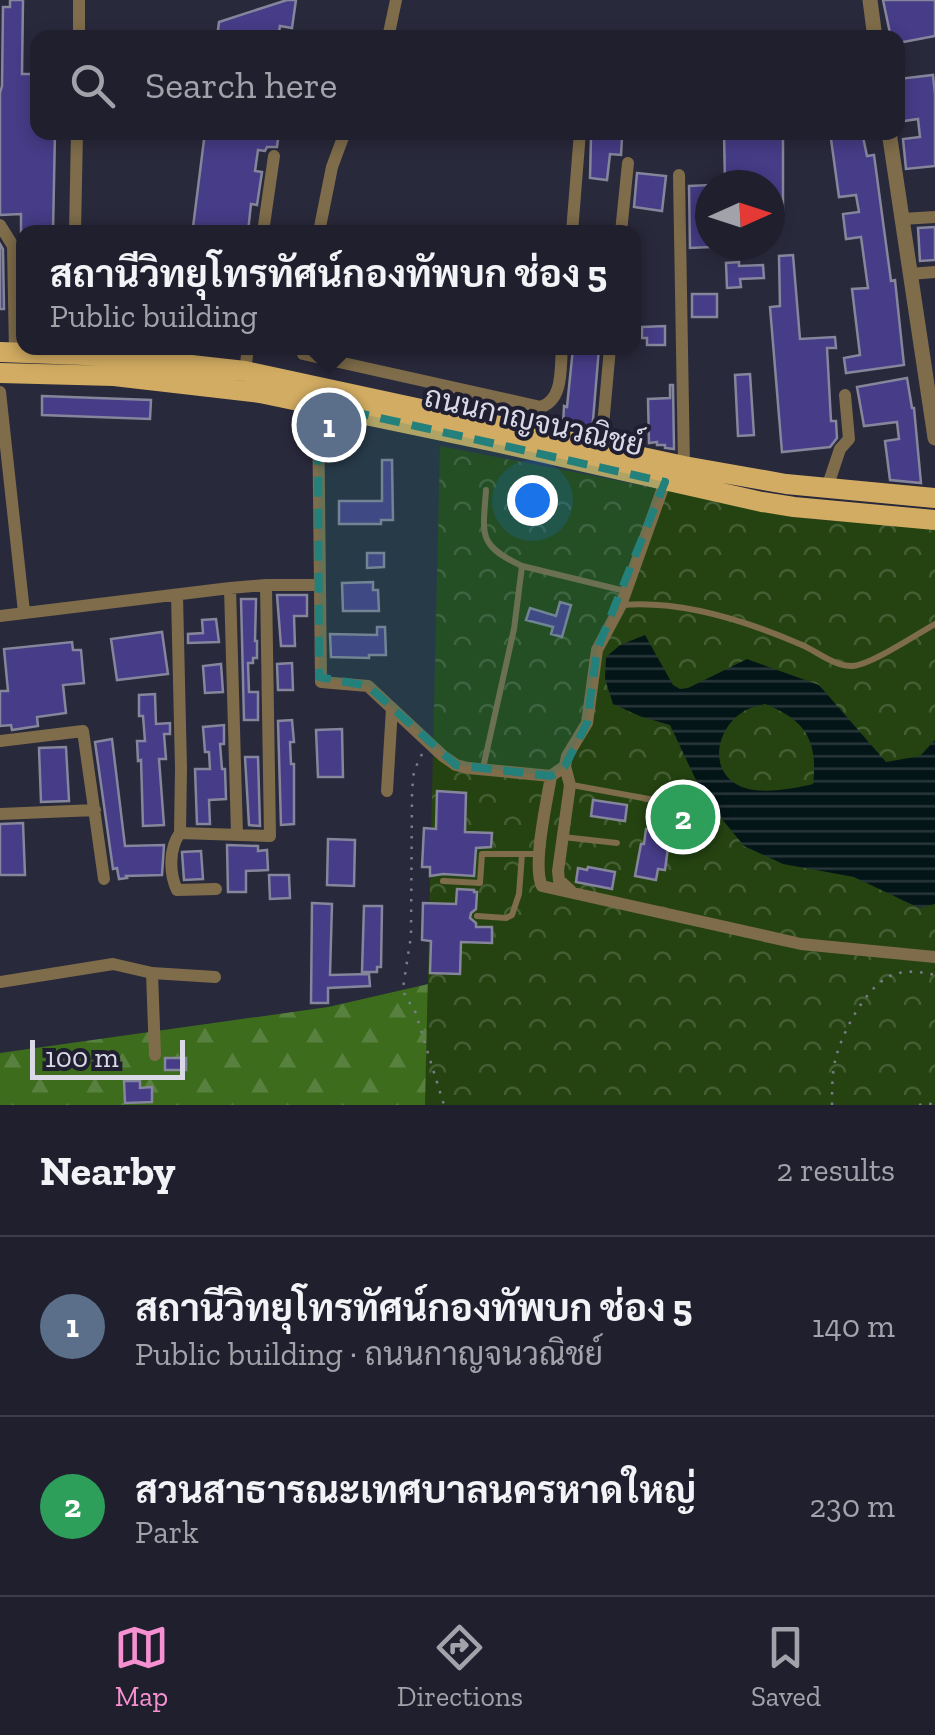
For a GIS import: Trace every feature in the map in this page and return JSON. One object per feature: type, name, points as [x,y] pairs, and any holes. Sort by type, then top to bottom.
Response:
[{"type":"main road","name":"ถนนกาญจนวณิชย์","points":[[119,355],[245,371],[665,482],[794,507],[935,520]]},
{"type":"main road","name":"ถนนกาญจนวณิชย์","points":[[0,373],[77,373],[311,391],[769,481],[935,498]]},
{"type":"street","points":[[78,30],[79,0]]},
{"type":"street","points":[[390,30],[396,0]]},
{"type":"street","points":[[870,0],[874,30]]},
{"type":"street","points":[[76,225],[78,140]]},
{"type":"street","points":[[320,225],[332,167],[342,140]]},
{"type":"street","points":[[573,225],[579,140]]},
{"type":"street","points":[[890,140],[910,274],[930,365],[935,438]]},
{"type":"street","points":[[265,225],[274,156]]},
{"type":"street","points":[[623,225],[628,162]]},
{"type":"street","points":[[680,175],[684,466]]},
{"type":"street","points":[[902,219],[935,216]]},
{"type":"street","points":[[0,225],[13,246],[8,352]]},
{"type":"street","points":[[910,274],[935,272]]},
{"type":"street","points":[[245,371],[247,355]]},
{"type":"street","points":[[305,355],[311,391],[320,681],[368,686],[456,764],[551,776],[566,766]]},
{"type":"street","points":[[321,355],[541,407],[556,396],[561,355]]},
{"type":"street","points":[[601,448],[609,355]]},
{"type":"street","points":[[828,488],[840,449],[849,439],[845,395]]},
{"type":"street","points":[[0,397],[24,612]]},
{"type":"street","points":[[573,893],[558,877],[570,785],[567,756],[587,723],[597,650],[624,598],[665,482]]},
{"type":"street","points":[[180,832],[270,836],[266,585]]},
{"type":"street","points":[[0,616],[230,588],[318,585]]},
{"type":"street","points":[[230,588],[236,834]]},
{"type":"street","points":[[177,595],[181,768],[180,832],[172,849],[175,888],[216,888]]},
{"type":"street","points":[[388,791],[392,708]]},
{"type":"street","points":[[0,741],[83,731],[104,879]]},
{"type":"street","points":[[551,776],[538,874],[540,884],[546,888],[801,944],[933,956]]},
{"type":"street","points":[[0,814],[95,810]]},
{"type":"street","points":[[0,982],[110,964],[152,973],[216,978]]},
{"type":"street","points":[[152,973],[155,1055]]},
{"type":"lane","points":[[486,490],[487,540],[500,555],[522,566],[624,598],[673,605],[764,630],[831,661],[848,666],[864,663],[935,624]]},
{"type":"lane","points":[[482,770],[514,629],[522,566]]},
{"type":"lane","points":[[570,785],[676,804]]},
{"type":"lane","points":[[562,836],[617,843]]},
{"type":"lane","points":[[444,881],[480,883],[482,854],[540,854]]},
{"type":"lane","points":[[478,916],[511,916],[518,902],[522,854]]},
{"type":"path","points":[[430,744],[414,771],[412,936],[403,988],[415,1010],[444,1105]]},
{"type":"path","points":[[832,1105],[836,1054],[866,998],[891,975],[913,971],[935,975]]},
{"type":"path","points":[[919,1105],[935,1105]]},
{"type":"highlighted area","points":[[318,404],[665,482],[597,650],[587,723],[565,766],[551,776],[456,765],[368,686],[319,677]]},
{"type":"green space","points":[[440,446],[812,519],[935,528],[935,1105],[425,1105]]},
{"type":"green space","points":[[935,868],[935,1105],[0,1105],[0,1053],[328,1007]]},
{"type":"shaded area","points":[[645,635],[673,685],[680,689],[747,659],[819,685],[886,762],[920,756],[935,740],[935,904],[919,908],[854,877],[783,864],[744,846],[704,797],[670,725],[613,704],[605,679],[606,657],[620,645]],"holes":[[[765,704],[800,725],[811,744],[813,784],[763,791],[736,784],[727,777],[719,758],[727,727],[753,707]]]},
{"type":"building","points":[[10,0],[23,0],[22,74],[30,74],[30,140],[55,140],[53,225],[21,225],[21,214],[0,215],[3,7],[10,7]]},
{"type":"building","points":[[296,0],[292,28],[218,30],[219,22]]},
{"type":"building","points":[[883,0],[935,0],[935,36],[905,42],[905,30],[889,30]]},
{"type":"building","points":[[933,75],[935,166],[906,169],[903,140],[920,137],[918,119],[905,121],[905,78]]},
{"type":"building","points":[[204,140],[278,140],[277,147],[258,150],[255,171],[262,172],[257,205],[251,204],[249,225],[193,225]]},
{"type":"building","points":[[591,140],[622,140],[621,155],[610,154],[607,180],[590,178]]},
{"type":"building","points":[[724,140],[783,140],[783,170],[725,170]]},
{"type":"building","points":[[831,140],[864,140],[867,156],[874,155],[891,281],[895,280],[904,365],[846,373],[844,358],[860,355],[852,289],[868,288],[861,237],[846,239],[843,214],[859,212],[856,195],[839,197]]},
{"type":"building","points":[[637,173],[666,176],[662,211],[634,207]]},
{"type":"building","points":[[689,186],[695,186],[695,248],[690,248]]},
{"type":"building","points":[[935,227],[935,260],[920,261],[918,228]]},
{"type":"building","points":[[0,244],[3,249],[4,309],[0,309]]},
{"type":"building","points":[[793,255],[800,339],[835,337],[836,348],[827,348],[831,421],[836,421],[837,438],[830,447],[782,452],[770,307],[780,306],[779,260],[785,260],[785,256]]},
{"type":"building","points":[[739,262],[739,266],[763,265],[764,278],[740,279],[741,287],[727,288],[726,263]]},
{"type":"building","points":[[692,294],[717,294],[717,317],[692,317]]},
{"type":"building","points":[[665,326],[665,345],[647,345],[642,327]]},
{"type":"building","points":[[572,355],[598,355],[592,432],[563,426],[564,406],[567,407]]},
{"type":"building","points":[[750,374],[754,435],[738,436],[735,375]]},
{"type":"building","points":[[907,378],[921,483],[890,480],[885,441],[899,439],[897,422],[864,426],[857,387]]},
{"type":"building","points":[[670,385],[674,449],[649,443],[648,399],[670,398]]},
{"type":"building","points":[[42,396],[151,400],[150,419],[42,415]]},
{"type":"building","points":[[382,460],[392,460],[393,520],[381,520],[381,524],[339,524],[339,501],[382,501]]},
{"type":"building","points":[[367,553],[384,553],[384,567],[367,568]]},
{"type":"building","points":[[373,582],[373,590],[378,590],[379,611],[343,611],[342,583]]},
{"type":"building","points":[[277,595],[307,595],[307,616],[294,616],[295,646],[281,646]]},
{"type":"building","points":[[241,599],[256,599],[257,658],[248,663],[249,692],[258,692],[258,720],[244,720]]},
{"type":"building","points":[[560,602],[571,605],[562,637],[551,634],[553,627],[526,620],[530,608],[556,616]]},
{"type":"building","points":[[216,619],[219,642],[188,643],[188,634],[203,633],[202,620]]},
{"type":"building","points":[[377,627],[385,627],[386,655],[331,657],[330,634],[377,635]]},
{"type":"building","points":[[162,632],[168,674],[117,680],[111,639]]},
{"type":"building","points":[[72,642],[73,650],[81,650],[84,683],[63,685],[66,713],[37,717],[38,726],[12,730],[11,725],[0,726],[0,691],[8,691],[4,649]]},
{"type":"building","points":[[292,663],[293,690],[278,690],[277,664]]},
{"type":"building","points":[[221,664],[223,692],[205,693],[203,666]]},
{"type":"building","points":[[155,694],[156,724],[170,723],[170,734],[164,734],[166,759],[159,759],[164,825],[143,826],[137,741],[145,741],[139,695]]},
{"type":"building","points":[[292,720],[294,824],[281,825],[278,721]]},
{"type":"building","points":[[224,725],[224,744],[220,744],[226,799],[209,800],[210,824],[197,824],[195,769],[210,769],[203,727]]},
{"type":"building","points":[[342,729],[343,777],[318,777],[316,730]]},
{"type":"building","points":[[112,739],[125,846],[164,845],[162,875],[119,879],[117,868],[113,869],[95,742]]},
{"type":"building","points":[[66,747],[69,801],[41,802],[39,748]]},
{"type":"building","points":[[245,757],[258,757],[260,826],[249,825]]},
{"type":"building","points":[[437,791],[466,793],[465,832],[492,833],[491,847],[476,848],[474,876],[430,876],[430,867],[422,867],[424,828],[436,829]]},
{"type":"building","points":[[593,800],[627,805],[625,821],[591,816]]},
{"type":"building","points":[[23,823],[25,875],[0,875],[0,824]]},
{"type":"building","points":[[646,829],[667,833],[665,870],[658,869],[656,880],[635,876]]},
{"type":"building","points":[[328,839],[355,840],[354,886],[327,885]]},
{"type":"building","points":[[227,845],[267,850],[268,870],[246,871],[246,892],[228,892]]},
{"type":"building","points":[[201,851],[203,879],[184,880],[182,852]]},
{"type":"building","points":[[578,868],[615,872],[612,889],[576,882]]},
{"type":"building","points":[[269,875],[289,875],[290,898],[270,899]]},
{"type":"building","points":[[457,889],[477,892],[476,909],[470,918],[476,927],[492,927],[492,943],[461,942],[460,974],[430,973],[431,941],[422,940],[423,903],[456,904]]},
{"type":"building","points":[[312,903],[332,904],[330,975],[369,974],[370,986],[328,988],[328,1003],[311,1003]]},
{"type":"building","points":[[364,906],[382,906],[381,967],[377,967],[377,972],[362,972]]},
{"type":"building","points":[[165,1058],[186,1058],[186,1070],[165,1070]]},
{"type":"building","points":[[124,1081],[140,1081],[140,1088],[152,1087],[152,1102],[125,1103]]},
{"type":"place","name":"สถานีวิทยุโทรทัศน์กองทัพบก ช่อง 5","points":[[329,425]]},
{"type":"place","name":"สวนสาธารณะเทศบาลนครหาดใหญ่","points":[[683,817]]}]
